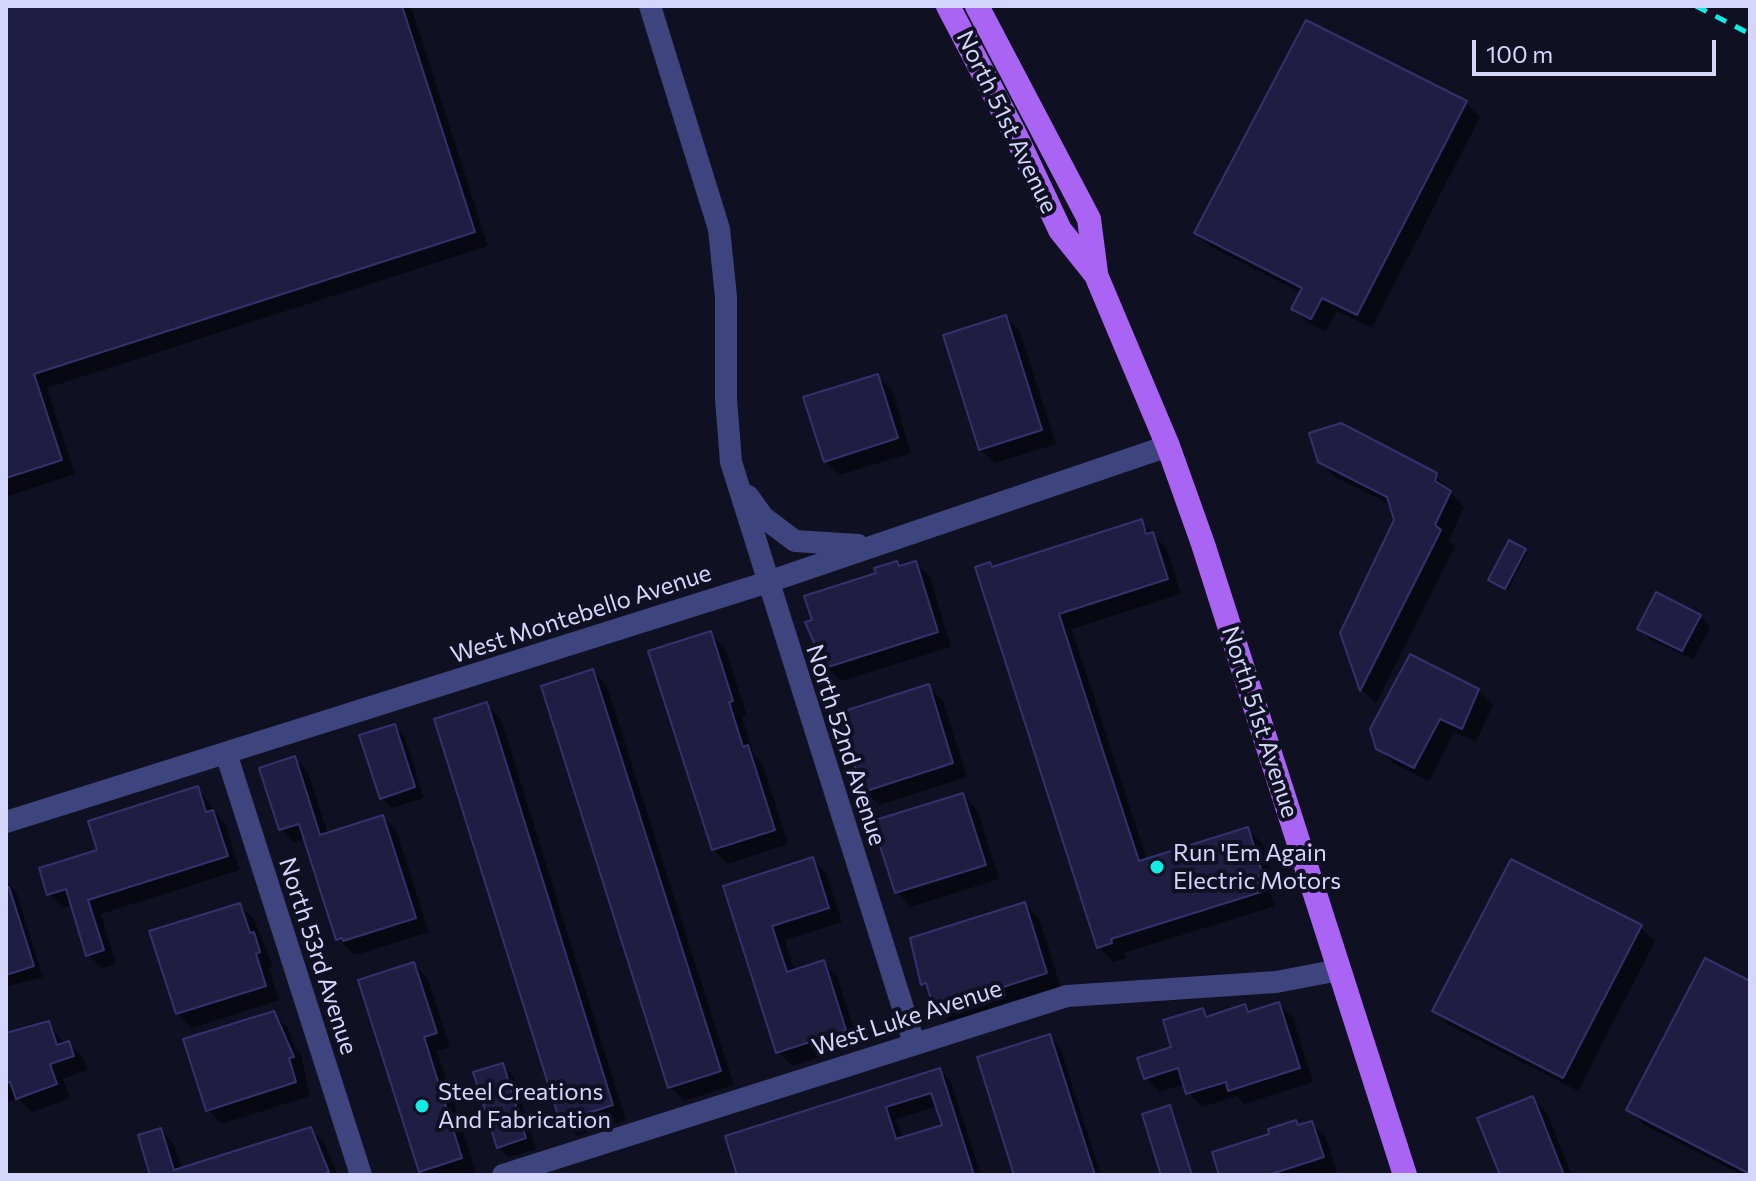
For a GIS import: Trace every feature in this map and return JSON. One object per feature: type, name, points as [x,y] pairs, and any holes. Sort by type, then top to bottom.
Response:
[{"type":"main road","name":"North 51st Avenue","points":[[948,6],[1016,136],[1060,230],[1096,275]]},
{"type":"main road","name":"North 51st Avenue","points":[[977,6],[1089,219],[1096,275],[1168,446],[1203,544],[1405,1175]]},
{"type":"street","name":"North 52nd Avenue","points":[[650,6],[719,229],[726,297],[726,399],[731,462],[914,1043]]},
{"type":"street","name":"West Montebello Avenue","points":[[6,822],[768,582],[1168,446]]},
{"type":"street","name":"North 52nd Avenue","points":[[731,462],[753,505],[773,526],[795,541],[831,546],[879,544]]},
{"type":"street","name":"North 53rd Avenue","points":[[226,753],[361,1175]]},
{"type":"street","name":"West Luke Avenue","points":[[503,1175],[1067,996],[1276,982],[1339,970]]},
{"type":"building","points":[[6,6],[402,6],[475,232],[34,374],[62,460],[6,478]]},
{"type":"building","points":[[1306,20],[1467,101],[1357,315],[1322,298],[1311,319],[1291,309],[1302,288],[1194,233]]},
{"type":"building","points":[[1006,315],[1042,430],[979,450],[943,335]]},
{"type":"building","points":[[878,374],[898,438],[824,462],[803,397]]},
{"type":"building","points":[[1341,423],[1437,473],[1435,481],[1451,491],[1435,525],[1441,530],[1360,691],[1340,633],[1394,520],[1387,497],[1318,462],[1309,433]]},
{"type":"building","points":[[1142,519],[1146,534],[1153,532],[1168,579],[1059,614],[1139,861],[1248,827],[1263,875],[1256,877],[1261,892],[1111,939],[1112,943],[1097,948],[975,567],[990,562],[992,567]]},
{"type":"building","points":[[1509,540],[1526,549],[1505,589],[1488,580]]},
{"type":"building","points":[[897,561],[899,566],[916,561],[938,632],[825,668],[805,622],[812,620],[804,596],[876,573],[874,568]]},
{"type":"building","points":[[1656,592],[1701,615],[1682,651],[1637,629]]},
{"type":"building","points":[[711,631],[733,701],[729,702],[743,747],[748,745],[775,830],[712,850],[648,651]]},
{"type":"building","points":[[1410,654],[1479,689],[1462,729],[1440,719],[1414,768],[1376,749],[1370,729]]},
{"type":"building","points":[[593,669],[721,1071],[668,1088],[541,686]]},
{"type":"building","points":[[929,684],[953,763],[863,792],[838,713]]},
{"type":"building","points":[[487,702],[613,1105],[560,1122],[434,719]]},
{"type":"building","points":[[395,724],[415,787],[380,799],[359,735]]},
{"type":"building","points":[[295,756],[320,835],[383,815],[416,918],[343,941],[342,938],[336,940],[299,824],[279,830],[259,768]]},
{"type":"building","points":[[198,786],[206,812],[213,810],[228,856],[88,900],[104,950],[86,956],[66,889],[47,895],[39,868],[97,850],[88,821]]},
{"type":"building","points":[[963,793],[986,865],[895,893],[872,821]]},
{"type":"building","points":[[813,857],[829,908],[772,926],[787,972],[824,960],[846,1030],[776,1053],[723,886]]},
{"type":"building","points":[[1511,859],[1642,925],[1563,1078],[1432,1011]]},
{"type":"building","points":[[9,887],[34,966],[6,975],[6,888]]},
{"type":"building","points":[[1025,902],[1047,973],[934,1009],[926,983],[921,985],[910,938]]},
{"type":"building","points":[[240,903],[250,933],[254,932],[260,952],[256,954],[266,986],[176,1014],[149,931]]},
{"type":"building","points":[[1705,958],[1750,981],[1750,1174],[1626,1110]]},
{"type":"building","points":[[414,962],[437,1033],[424,1037],[462,1158],[419,1172],[358,980]]},
{"type":"building","points":[[1279,1002],[1300,1068],[1228,1091],[1226,1082],[1186,1094],[1178,1068],[1144,1079],[1137,1058],[1171,1047],[1163,1020],[1203,1008],[1206,1017],[1245,1004],[1248,1012]]},
{"type":"building","points":[[274,1011],[294,1057],[289,1058],[296,1082],[206,1111],[183,1039]]},
{"type":"building","points":[[49,1021],[57,1045],[69,1041],[74,1056],[50,1064],[57,1084],[16,1099],[10,1082],[6,1083],[6,1033]]},
{"type":"building","points":[[1050,1034],[1095,1175],[1014,1175],[977,1057]]},
{"type":"building","points":[[503,1063],[526,1138],[497,1148],[473,1072]]},
{"type":"building","points":[[940,1068],[974,1175],[737,1175],[725,1136]],"holes":[[[931,1093],[942,1125],[896,1139],[886,1107]]]},
{"type":"building","points":[[1533,1096],[1564,1175],[1500,1175],[1477,1118]]},
{"type":"building","points":[[1170,1105],[1192,1175],[1161,1175],[1142,1114]]},
{"type":"building","points":[[1296,1120],[1298,1125],[1312,1121],[1324,1157],[1268,1175],[1219,1175],[1212,1152],[1269,1134],[1268,1129]]},
{"type":"building","points":[[311,1127],[329,1172],[320,1175],[150,1175],[138,1135],[161,1128],[174,1170]]},
{"type":"railway","points":[[1696,6],[1750,34]]},
{"type":"place","name":"Run 'Em Again Electric Motors","points":[[1157,867]]},
{"type":"place","name":"Steel Creations And Fabrication","points":[[422,1106]]}]
